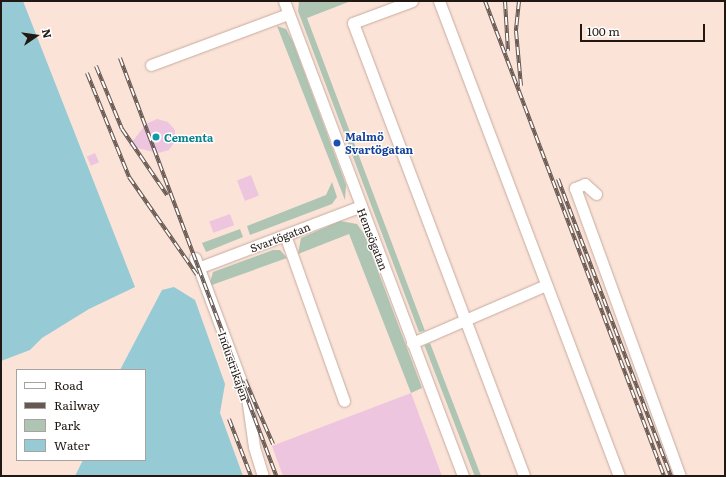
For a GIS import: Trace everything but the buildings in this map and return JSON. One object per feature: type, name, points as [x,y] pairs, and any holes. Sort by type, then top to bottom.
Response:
[{"type":"street","name":"Hemsögatan","points":[[284,1],[463,476]]},
{"type":"street","points":[[412,1],[353,24],[524,476]]},
{"type":"street","points":[[439,1],[619,476]]},
{"type":"street","points":[[151,65],[288,14]]},
{"type":"street","points":[[596,194],[584,184],[575,188],[680,476]]},
{"type":"street","name":"Svartögatan","points":[[197,263],[285,235],[361,206]]},
{"type":"street","points":[[285,235],[344,401]]},
{"type":"street","name":"Industrikajen","points":[[197,263],[247,397],[254,447],[263,476]]},
{"type":"street","points":[[412,343],[546,285]]},
{"type":"green space","points":[[299,1],[351,1],[307,18],[425,331],[419,332],[298,11]]},
{"type":"green space","points":[[277,26],[286,29],[293,42],[346,185],[345,200]]},
{"type":"green space","points":[[332,182],[337,197],[332,204],[250,235],[247,226],[326,195]]},
{"type":"green space","points":[[340,221],[357,224],[364,234],[422,388],[411,393],[349,234],[298,254],[301,238]]},
{"type":"green space","points":[[240,229],[243,237],[206,252],[202,243]]},
{"type":"green space","points":[[273,250],[280,250],[287,258],[209,286],[213,272]]},
{"type":"green space","points":[[430,343],[481,476],[475,476],[424,345]]},
{"type":"water","points":[[1,1],[23,1],[135,287],[89,309],[42,338],[30,350],[1,361]]},
{"type":"water","points":[[174,287],[195,300],[225,384],[220,413],[243,476],[75,476],[82,461],[146,461],[146,369],[121,369],[162,290]]},
{"type":"railway","points":[[485,1],[664,476]]},
{"type":"railway","points":[[505,1],[508,51]]},
{"type":"railway","points":[[519,1],[516,31],[521,86]]},
{"type":"railway","points":[[120,58],[276,476]]},
{"type":"railway","points":[[96,66],[122,129],[167,195]]},
{"type":"railway","points":[[87,73],[129,177],[197,275]]},
{"type":"railway","points":[[558,179],[671,476]]},
{"type":"railway","points":[[245,380],[273,444]]},
{"type":"railway","points":[[229,419],[251,476]]},
{"type":"place","name":"Cementa","points":[[156,137]]},
{"type":"place","name":"Malmö Svartögatan","points":[[337,143]]}]
